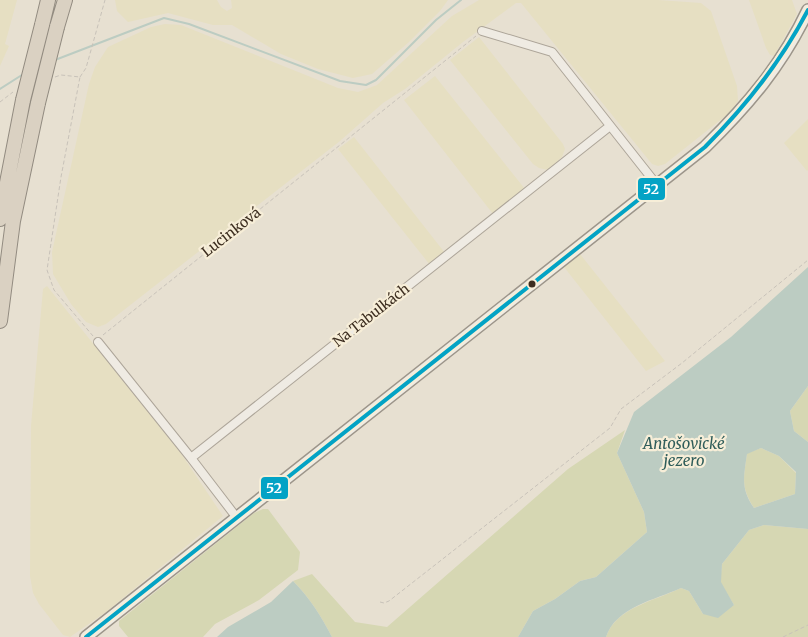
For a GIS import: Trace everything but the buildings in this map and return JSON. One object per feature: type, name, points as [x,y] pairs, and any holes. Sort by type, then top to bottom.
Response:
[{"type":"highway","points":[[0,219],[19,96],[48,0]]},
{"type":"highway","points":[[0,320],[13,221],[38,103],[65,0]]},
{"type":"street","points":[[86,637],[705,147],[752,100],[808,10]]},
{"type":"street","points":[[482,31],[552,52],[657,185]]},
{"type":"street","name":"Na Tabulkách","points":[[191,458],[610,126]]},
{"type":"street","points":[[98,342],[237,518]]},
{"type":"path","points":[[98,342],[54,290],[47,270],[61,177],[80,77],[89,58],[104,0]]},
{"type":"path","name":"Lucinková","points":[[98,342],[105,332],[126,314],[482,31]]},
{"type":"path","points":[[47,80],[61,75],[80,77]]},
{"type":"path","points":[[0,102],[19,96]]},
{"type":"path","points":[[380,602],[384,604],[389,601],[610,428],[621,409],[682,363],[808,260]]},
{"type":"path","points":[[783,637],[808,625]]},
{"type":"shaded area","points":[[0,0],[17,0],[5,44],[9,46],[0,66]]},
{"type":"shaded area","points":[[115,0],[217,0],[221,7],[227,11],[232,8],[231,0],[448,0],[440,11],[409,42],[372,74],[353,78],[318,69],[281,54],[232,25],[213,25],[168,13],[128,22],[117,11]]},
{"type":"shaded area","points":[[479,0],[658,0],[701,3],[711,11],[737,86],[738,101],[728,114],[665,164],[658,166],[652,164],[521,3],[516,3],[463,42],[405,89],[383,103],[340,141],[106,324],[98,327],[86,322],[71,304],[53,274],[52,252],[89,84],[95,67],[108,47],[151,27],[165,24],[181,25],[338,88],[358,92],[377,85],[452,16]]},
{"type":"shaded area","points":[[749,0],[792,0],[797,14],[774,56],[770,55],[766,48]]},
{"type":"shaded area","points":[[479,37],[563,144],[565,149],[562,157],[548,170],[533,164],[450,60]]},
{"type":"shaded area","points":[[435,76],[525,189],[493,214],[404,100]]},
{"type":"shaded area","points":[[808,119],[808,170],[807,171],[784,143]]},
{"type":"shaded area","points":[[354,137],[445,253],[430,265],[338,149]]},
{"type":"shaded area","points":[[580,254],[665,361],[646,371],[564,267]]},
{"type":"shaded area","points":[[47,286],[180,452],[223,516],[106,612],[70,637],[63,635],[39,604],[33,593],[30,576],[31,426],[43,289]]},
{"type":"green space","points":[[808,386],[808,442],[794,431],[790,411]]},
{"type":"green space","points":[[625,430],[617,453],[644,512],[647,532],[596,577],[580,581],[555,599],[533,611],[518,637],[332,637],[315,608],[293,581],[312,574],[355,622],[387,627],[568,469]]},
{"type":"green space","points":[[761,448],[779,456],[796,473],[795,494],[754,508],[745,488],[745,469],[747,453]]},
{"type":"green space","points":[[268,509],[300,552],[298,570],[259,600],[215,624],[203,637],[128,637],[119,626],[119,621],[254,513]]},
{"type":"green space","points":[[764,525],[808,529],[808,637],[606,637],[611,627],[627,612],[681,588],[689,591],[703,614],[734,605],[720,582],[722,564],[749,530]]},
{"type":"water","name":"Antošovické jezero","points":[[808,267],[808,386],[790,411],[794,431],[808,442],[808,529],[764,525],[749,530],[722,564],[721,582],[734,605],[718,618],[703,614],[689,591],[681,588],[627,611],[618,618],[606,637],[518,637],[533,611],[555,599],[580,581],[596,577],[647,532],[644,512],[617,453],[634,412],[731,337]],"holes":[[[761,448],[779,456],[796,472],[795,494],[754,508],[747,494],[744,482],[747,454]]]},
{"type":"water","points":[[293,581],[315,607],[332,637],[217,637],[228,627],[271,602]]},
{"type":"waterway","points":[[55,60],[164,18],[189,24],[340,81],[366,85],[376,80],[436,20],[461,0]]},
{"type":"waterway","points":[[0,89],[25,73]]},
{"type":"transit line","name":"52","points":[[86,637],[705,147],[735,116],[762,83],[798,29],[808,10]]}]
